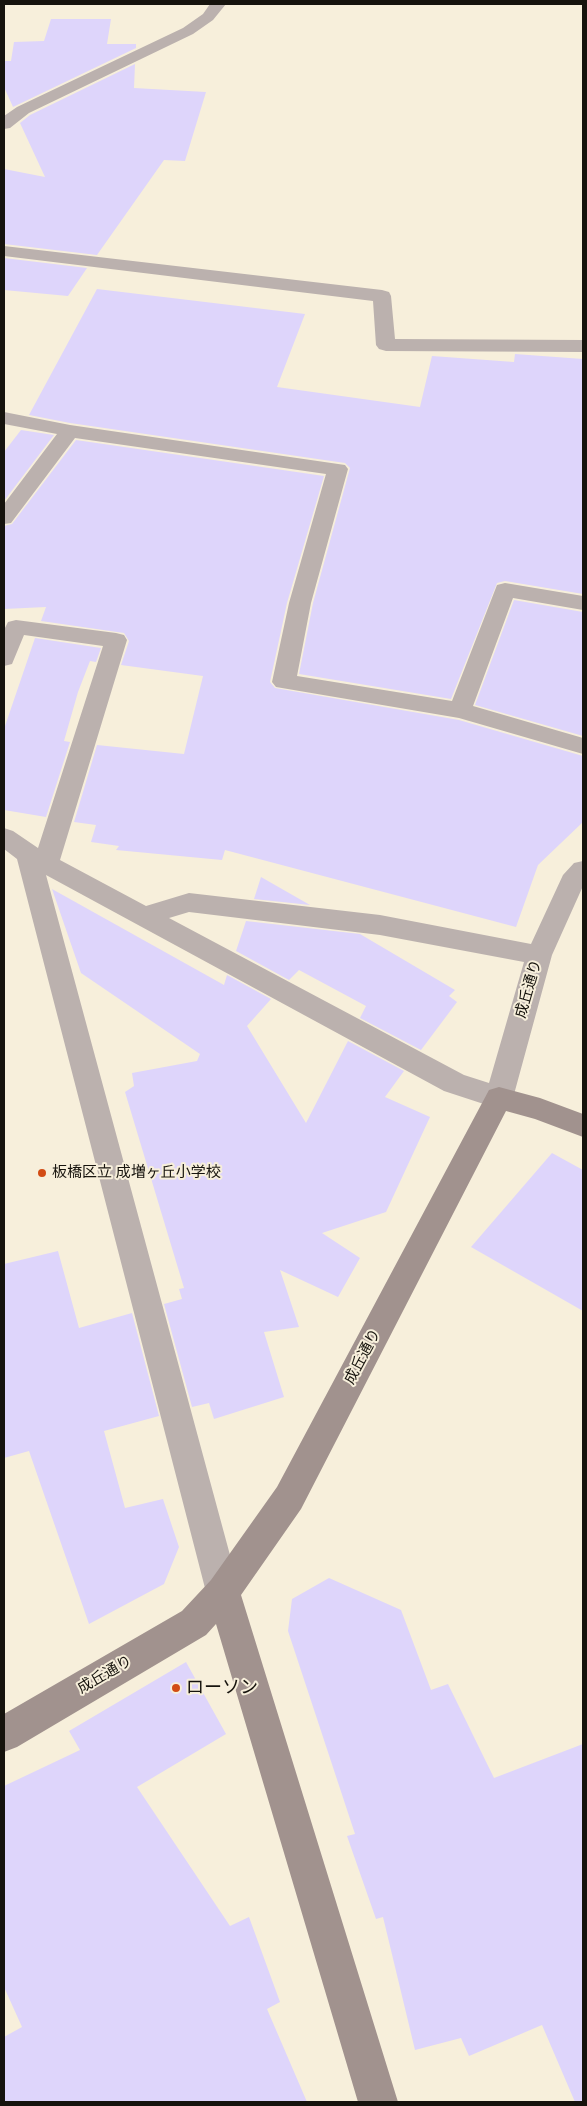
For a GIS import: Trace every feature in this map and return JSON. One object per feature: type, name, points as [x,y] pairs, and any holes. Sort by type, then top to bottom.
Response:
[{"type":"street","points":[[4,124],[23,110],[188,31],[208,17],[218,4]]},
{"type":"street","points":[[4,251],[382,296],[386,345],[583,346]]},
{"type":"street","points":[[4,418],[70,431],[338,469],[300,603],[284,682],[460,710],[583,746]]},
{"type":"street","points":[[4,518],[70,431]]},
{"type":"street","points":[[460,710],[505,590],[583,603]]},
{"type":"street","points":[[4,659],[16,627],[116,640],[26,854],[223,1592],[378,2102]]},
{"type":"street","points":[[4,837],[26,854],[454,1082],[499,1098],[540,1109],[583,1126]]},
{"type":"street","name":"成丘通り","points":[[4,1734],[194,1623],[223,1592],[289,1498],[499,1098],[539,954],[572,882],[583,870]]},
{"type":"street","points":[[144,916],[189,902],[380,926],[539,954]]},
{"type":"building","points":[[51,19],[111,19],[107,44],[136,44],[136,48],[13,107],[4,87],[4,61],[11,61],[14,42],[44,41]]},
{"type":"building","points":[[135,64],[134,88],[206,92],[185,161],[164,160],[97,255],[4,244],[4,169],[45,177],[20,123],[30,115]]},
{"type":"building","points":[[4,258],[87,268],[68,296],[4,290]]},
{"type":"building","points":[[97,289],[305,314],[277,387],[420,407],[432,356],[514,362],[515,354],[583,359],[583,594],[505,581],[497,583],[451,699],[299,674],[313,603],[350,468],[345,463],[70,423],[29,415]]},
{"type":"building","points":[[21,430],[54,435],[4,501],[4,452]]},
{"type":"building","points":[[76,440],[324,476],[287,603],[270,682],[275,688],[459,720],[583,756],[583,822],[538,865],[516,927],[225,850],[222,860],[116,850],[119,846],[91,842],[96,825],[74,822],[97,745],[184,754],[203,676],[121,665],[129,641],[124,633],[41,621],[46,607],[4,609],[4,526],[12,524]]},
{"type":"building","points":[[514,600],[583,612],[583,736],[475,705]]},
{"type":"building","points":[[35,638],[101,648],[96,662],[90,661],[78,692],[64,741],[70,742],[46,817],[4,810],[4,729]]},
{"type":"building","points":[[261,877],[310,905],[254,899]]},
{"type":"building","points":[[52,889],[224,985],[227,975],[271,999],[247,1026],[306,1123],[348,1041],[404,1071],[385,1097],[430,1117],[386,1212],[322,1233],[360,1258],[338,1297],[280,1270],[299,1327],[264,1332],[284,1397],[214,1419],[209,1403],[192,1407],[164,1304],[182,1299],[179,1289],[184,1288],[125,1092],[134,1086],[132,1073],[197,1061],[200,1054],[81,973]]},
{"type":"building","points":[[246,921],[360,934],[455,990],[449,996],[457,1002],[421,1050],[360,1018],[366,1006],[299,970],[289,980],[236,951]]},
{"type":"building","points":[[552,1153],[583,1170],[583,1311],[471,1247]]},
{"type":"building","points":[[58,1251],[79,1328],[132,1313],[159,1416],[104,1431],[125,1508],[163,1499],[179,1547],[164,1584],[89,1624],[29,1451],[4,1458],[4,1264]]},
{"type":"building","points":[[329,1578],[401,1610],[431,1690],[448,1684],[494,1778],[583,1744],[583,2102],[575,2102],[542,2025],[469,2056],[461,2038],[415,2050],[383,1917],[376,1919],[347,1836],[355,1834],[288,1631],[292,1599]]},
{"type":"building","points":[[186,1662],[226,1734],[137,1787],[230,1926],[249,1917],[280,2002],[267,2009],[307,2102],[4,2102],[4,2037],[22,2027],[4,1987],[4,1786],[80,1750],[69,1731]]},
{"type":"place","name":"板橋区立 成増ヶ丘小学校","points":[[42,1173]]},
{"type":"place","name":"ローソン","points":[[176,1688]]}]
